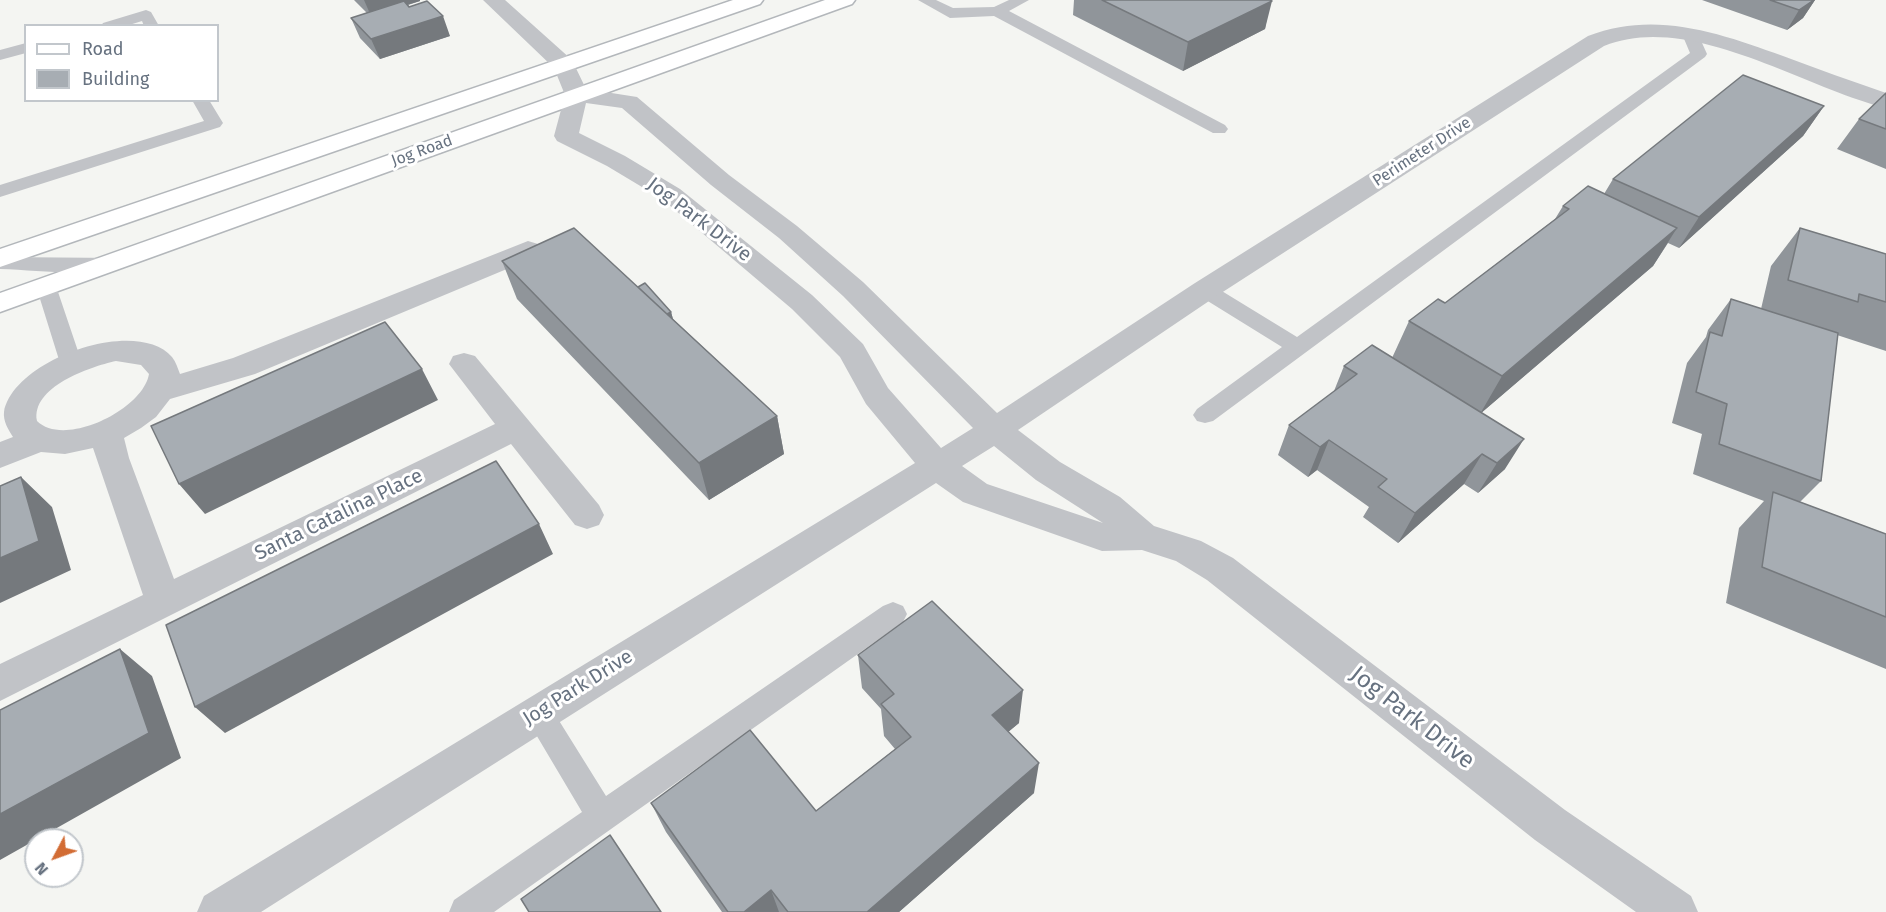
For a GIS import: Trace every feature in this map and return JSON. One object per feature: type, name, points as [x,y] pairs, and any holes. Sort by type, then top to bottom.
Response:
[{"type":"main road","name":"Jog Road","points":[[0,260],[753,0]]},
{"type":"main road","name":"Jog Road","points":[[0,303],[845,0]]},
{"type":"street","points":[[493,0],[564,65],[577,95]]},
{"type":"street","name":"Perimeter Drive","points":[[995,430],[1205,290],[1608,35],[1634,30],[1666,30],[1714,39],[1886,101]]},
{"type":"street","name":"Jog Park Drive","points":[[1142,536],[1108,507],[1047,471],[995,430],[954,392],[853,289],[788,232],[720,180],[629,102],[577,95],[566,136],[616,161],[671,194],[801,302],[852,351],[877,396],[937,466],[975,493],[1102,537],[1142,536],[1188,551],[1220,569],[1550,825],[1676,912]]},
{"type":"street","points":[[160,391],[244,366],[528,250]]},
{"type":"street","points":[[116,351],[136,351],[152,356],[162,364],[164,377],[160,391],[147,406],[129,420],[106,432],[81,440],[58,442],[38,440],[25,432],[19,420],[22,405],[33,390],[50,375],[71,363],[93,355],[116,351]]},
{"type":"street","points":[[464,364],[587,515]]},
{"type":"street","name":"Santa Catalina Place","points":[[0,683],[515,428]]},
{"type":"street","name":"Jog Park Drive","points":[[220,912],[538,712],[995,430]]},
{"type":"street","points":[[106,432],[112,458],[164,602]]},
{"type":"street","points":[[0,456],[38,440]]},
{"type":"lane","points":[[925,0],[950,13],[997,11],[1022,0]]},
{"type":"lane","points":[[997,11],[1219,129]]},
{"type":"lane","points":[[115,24],[146,15],[151,24]]},
{"type":"lane","points":[[1205,416],[1699,54],[1690,34]]},
{"type":"lane","points":[[0,55],[24,49]]},
{"type":"lane","points":[[0,191],[214,123],[201,102]]},
{"type":"lane","points":[[0,260],[72,265],[112,262]]},
{"type":"lane","points":[[46,286],[71,363]]},
{"type":"lane","points":[[1205,290],[1298,347]]},
{"type":"lane","points":[[466,912],[893,614]]},
{"type":"lane","points":[[538,712],[602,817]]},
{"type":"building","points":[[1102,0],[1270,0],[1272,1],[1188,42]]},
{"type":"building","points":[[1770,0],[1814,0],[1799,10]]},
{"type":"building","points":[[404,1],[409,7],[427,1],[443,16],[371,39],[351,18]]},
{"type":"building","points":[[1743,75],[1824,106],[1699,217],[1613,179]]},
{"type":"building","points":[[1886,93],[1886,129],[1859,119]]},
{"type":"building","points":[[1588,186],[1677,228],[1502,376],[1409,321],[1438,299],[1445,303],[1569,209],[1563,206]]},
{"type":"building","points":[[574,228],[777,416],[699,463],[502,261]]},
{"type":"building","points":[[1800,228],[1886,254],[1886,302],[1859,294],[1858,302],[1788,280]]},
{"type":"building","points":[[645,283],[671,312],[667,314],[638,287]]},
{"type":"building","points":[[1731,299],[1838,333],[1821,481],[1719,444],[1727,404],[1696,392],[1710,332],[1722,336]]},
{"type":"building","points":[[385,322],[422,369],[179,484],[151,426]]},
{"type":"building","points":[[1372,345],[1524,439],[1497,463],[1482,454],[1415,513],[1378,487],[1387,479],[1329,440],[1320,447],[1289,425],[1357,374],[1344,366]]},
{"type":"building","points":[[496,461],[539,524],[195,707],[166,625]]},
{"type":"building","points":[[21,477],[39,541],[0,558],[0,486]]},
{"type":"building","points":[[1773,492],[1886,534],[1886,617],[1762,567]]},
{"type":"building","points":[[932,601],[1023,690],[992,715],[1039,763],[867,912],[788,912],[771,890],[744,912],[728,912],[651,803],[750,730],[816,811],[911,737],[881,704],[894,694],[858,655]]},
{"type":"building","points":[[120,649],[149,733],[0,814],[0,710]]},
{"type":"building","points":[[610,835],[661,912],[529,912],[521,899]]}]
